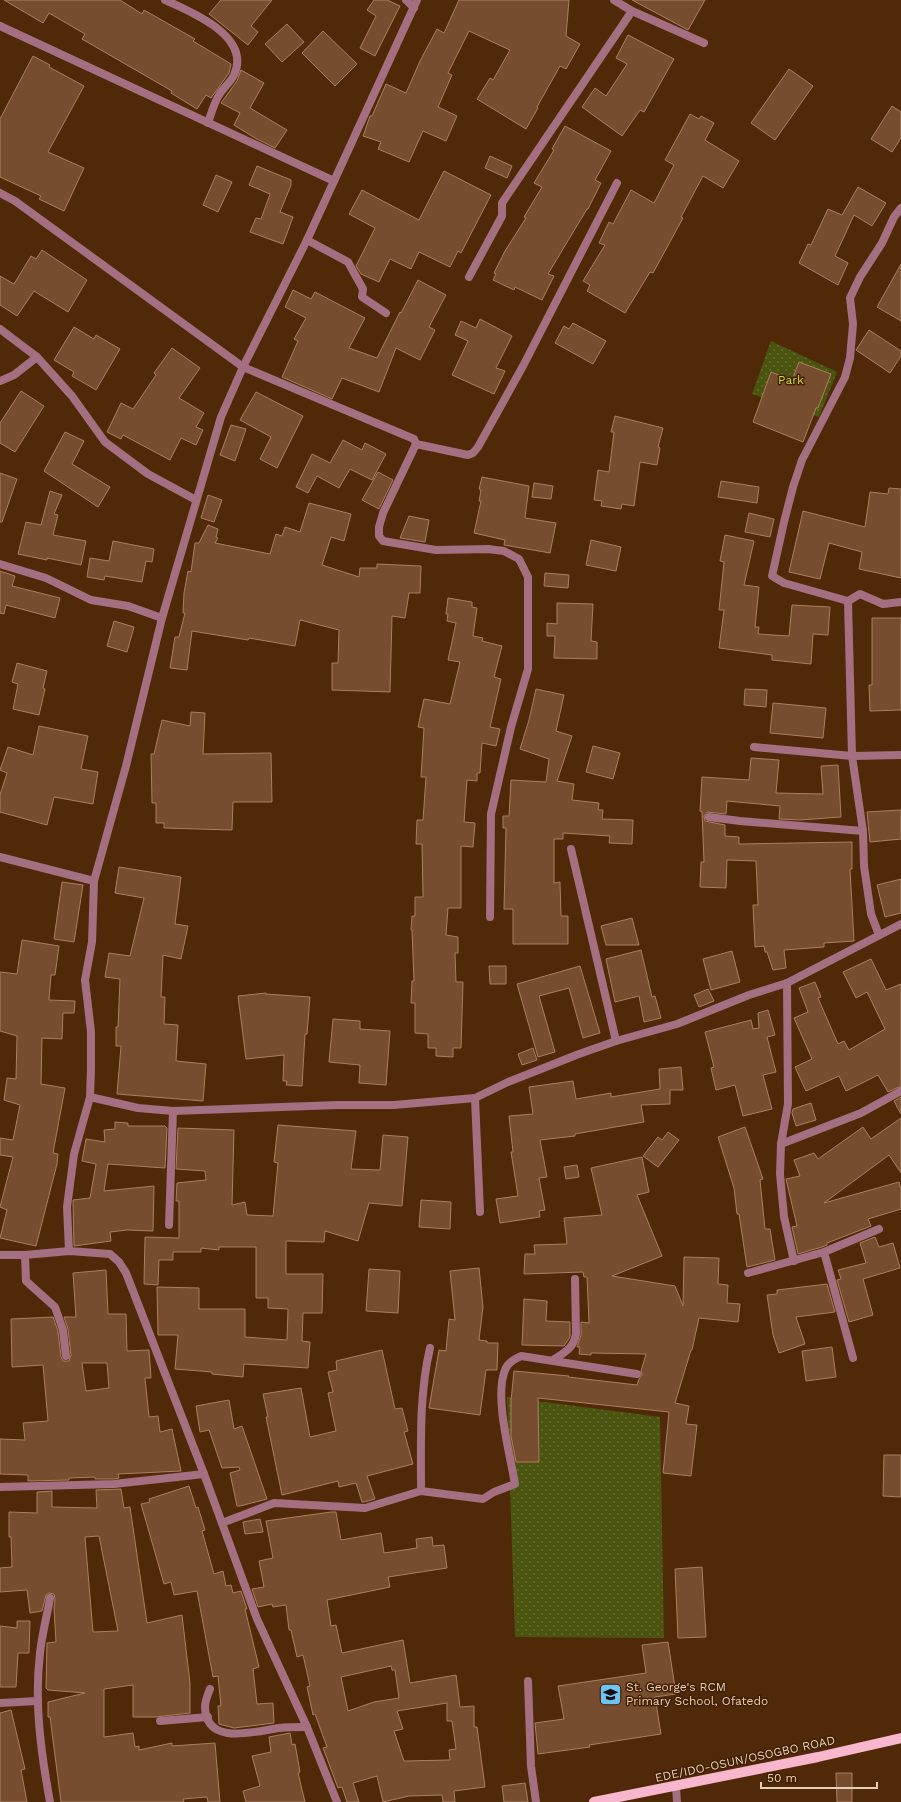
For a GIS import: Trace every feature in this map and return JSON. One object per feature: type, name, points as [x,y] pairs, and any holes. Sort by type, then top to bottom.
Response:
[{"type":"main road","name":"EDE/IDO-OSUN/OSOGBO ROAD","points":[[594,1802],[818,1758],[901,1738]]},
{"type":"street","points":[[165,0],[210,21],[224,34],[235,50],[237,62],[234,75],[218,96],[208,124]]},
{"type":"street","points":[[69,1251],[67,1207],[74,1154],[90,1098],[92,1069],[91,1032],[85,980],[92,942],[94,881],[126,766],[162,618],[221,417],[243,367],[307,240],[416,4],[406,0]]},
{"type":"street","points":[[614,0],[632,10],[704,42]]},
{"type":"street","points":[[470,277],[502,216],[502,202],[632,10]]},
{"type":"street","points":[[0,26],[208,124],[334,181]]},
{"type":"street","points":[[416,444],[468,455],[473,453],[478,447],[523,366],[617,183]]},
{"type":"street","points":[[0,193],[15,201],[243,367],[414,439],[416,444]]},
{"type":"street","points":[[901,208],[894,217],[882,243],[860,277],[850,298],[853,324],[850,358],[845,377],[802,460],[785,515],[772,576],[784,583],[848,601],[860,594],[883,604],[901,602]]},
{"type":"street","points":[[307,240],[348,262],[363,288],[362,297],[386,313]]},
{"type":"street","points":[[0,329],[37,357],[72,396],[105,442],[148,474],[196,500]]},
{"type":"street","points":[[0,381],[14,375],[37,357]]},
{"type":"street","points":[[416,444],[383,513],[379,527],[379,536],[383,541],[436,550],[488,549],[504,551],[519,559],[528,577],[528,669],[511,727],[491,814],[490,917]]},
{"type":"street","points":[[0,564],[46,578],[91,600],[128,606],[162,618]]},
{"type":"street","points":[[848,601],[852,756],[863,831],[864,866],[871,914],[879,935]]},
{"type":"street","points":[[754,747],[852,756],[901,755]]},
{"type":"street","points":[[709,817],[863,831]]},
{"type":"street","points":[[571,849],[616,1041]]},
{"type":"street","points":[[0,857],[94,881]]},
{"type":"street","points":[[90,1098],[138,1108],[173,1111],[338,1105],[394,1105],[475,1098],[508,1082],[616,1041],[677,1024],[749,995],[788,983],[901,924]]},
{"type":"street","points":[[788,983],[788,1104],[781,1144],[780,1174],[784,1218],[794,1261]]},
{"type":"street","points":[[781,1144],[861,1113],[901,1091]]},
{"type":"street","points":[[475,1098],[480,1212]]},
{"type":"street","points":[[169,1226],[173,1111]]},
{"type":"street","points":[[748,1273],[824,1252],[879,1229]]},
{"type":"street","points":[[0,1255],[25,1255],[69,1251],[110,1254],[119,1262],[126,1273],[204,1474],[257,1619],[307,1727],[337,1802]]},
{"type":"street","points":[[824,1252],[854,1358]]},
{"type":"street","points":[[25,1255],[26,1281],[55,1307],[63,1330],[66,1356]]},
{"type":"street","points":[[553,1360],[567,1351],[574,1343],[576,1328],[575,1279]]},
{"type":"street","points":[[421,1491],[422,1401],[424,1372],[430,1348]]},
{"type":"street","points":[[222,1523],[274,1503],[365,1508],[421,1491],[483,1499],[494,1492],[515,1484],[501,1403],[505,1368],[511,1361],[521,1356],[637,1374]]},
{"type":"street","points":[[0,1487],[114,1484],[204,1474]]},
{"type":"street","points":[[50,1598],[40,1652],[37,1701],[44,1769],[50,1802]]},
{"type":"street","points":[[528,1681],[531,1766],[536,1802]]},
{"type":"street","points":[[210,1689],[205,1707],[212,1726],[220,1732],[246,1733],[280,1728],[307,1727]]},
{"type":"street","points":[[0,1703],[37,1701]]},
{"type":"street","points":[[160,1721],[208,1717]]},
{"type":"street","points":[[676,1787],[677,1802]]},
{"type":"green space","name":"Park","points":[[771,341],[837,372],[819,417],[752,394]]},
{"type":"green space","points":[[507,1397],[660,1417],[664,1638],[515,1637]]},
{"type":"building","points":[[4,0],[120,0],[142,14],[144,10],[195,39],[193,41],[231,64],[229,73],[211,98],[206,95],[197,109],[171,93],[172,91],[82,39],[85,34],[49,13],[43,23]]},
{"type":"building","points":[[221,0],[272,0],[251,26],[258,32],[248,45],[209,14]]},
{"type":"building","points":[[374,0],[387,0],[400,6],[375,56],[360,48],[376,16],[367,10]]},
{"type":"building","points":[[459,0],[569,0],[566,36],[580,44],[566,69],[560,66],[526,129],[477,99],[490,78],[493,80],[510,50],[469,31],[448,73],[452,75],[438,107],[457,116],[446,141],[423,131],[409,162],[378,149],[381,142],[363,136],[370,116],[372,116],[386,84],[406,93],[420,61],[437,29],[444,33]]},
{"type":"building","points":[[632,0],[705,0],[688,30]]},
{"type":"building","points":[[287,24],[304,42],[282,62],[265,44]]},
{"type":"building","points":[[323,31],[357,64],[335,86],[302,53]]},
{"type":"building","points":[[628,35],[674,59],[644,112],[640,110],[622,136],[582,107],[595,88],[606,96],[627,64],[616,58]]},
{"type":"building","points":[[33,56],[50,65],[49,67],[84,86],[48,152],[84,168],[64,211],[39,199],[41,196],[0,177],[0,119]]},
{"type":"building","points":[[789,69],[813,86],[775,140],[751,123]]},
{"type":"building","points":[[241,70],[264,83],[250,108],[287,130],[275,148],[234,125],[240,113],[221,103],[237,81]]},
{"type":"building","points":[[892,106],[901,112],[901,138],[892,152],[871,139]]},
{"type":"building","points":[[690,114],[699,119],[701,116],[714,123],[705,140],[739,161],[723,188],[703,176],[681,217],[683,218],[653,273],[650,272],[625,313],[587,291],[590,285],[583,281],[605,245],[599,243],[609,222],[613,224],[631,190],[654,203],[674,165],[665,160]]},
{"type":"building","points":[[565,126],[611,151],[595,180],[601,183],[588,209],[548,274],[554,276],[542,300],[515,287],[514,290],[493,280],[496,274],[494,273],[505,251],[526,218],[524,217],[542,187],[534,183],[554,150],[552,149]]},
{"type":"building","points":[[490,156],[512,166],[507,178],[485,168]]},
{"type":"building","points":[[257,166],[291,180],[291,185],[280,212],[293,217],[283,244],[250,232],[256,218],[261,219],[270,194],[249,185]]},
{"type":"building","points":[[444,171],[491,195],[461,253],[458,251],[450,267],[419,252],[411,269],[390,259],[379,282],[361,274],[356,266],[375,228],[349,214],[362,190],[419,220]]},
{"type":"building","points":[[216,175],[232,182],[218,212],[203,205]]},
{"type":"building","points":[[858,187],[886,203],[872,226],[854,215],[835,256],[848,263],[838,285],[799,263],[808,244],[811,245],[828,209],[842,215]]},
{"type":"building","points":[[42,250],[87,280],[68,312],[34,291],[17,316],[0,305],[0,276],[14,284],[31,256],[36,259]]},
{"type":"building","points":[[901,264],[901,321],[877,307]]},
{"type":"building","points":[[418,280],[446,295],[429,327],[435,330],[420,360],[396,348],[379,392],[342,378],[332,399],[282,377],[298,341],[294,339],[306,318],[285,307],[293,290],[311,299],[315,292],[365,318],[349,348],[377,358]]},
{"type":"building","points":[[480,319],[512,336],[496,368],[505,371],[494,394],[452,375],[468,341],[455,335],[461,321],[476,328]]},
{"type":"building","points":[[573,323],[606,341],[593,364],[555,343],[564,326],[569,329]]},
{"type":"building","points":[[74,327],[94,339],[96,335],[120,349],[96,390],[72,376],[74,372],[54,360]]},
{"type":"building","points":[[869,330],[901,351],[901,356],[890,373],[856,350]]},
{"type":"building","points":[[172,348],[200,368],[179,398],[204,413],[196,427],[203,430],[196,445],[181,438],[170,460],[123,435],[121,439],[107,432],[121,403],[133,409],[156,375],[154,373]]},
{"type":"building","points":[[799,362],[831,374],[803,442],[753,422],[771,372],[792,380]]},
{"type":"building","points":[[21,391],[44,406],[15,452],[0,443],[0,423]]},
{"type":"building","points":[[256,392],[303,416],[277,468],[260,459],[271,437],[240,420]]},
{"type":"building","points":[[615,416],[663,428],[658,447],[660,448],[657,465],[640,462],[634,506],[622,504],[621,509],[601,506],[602,501],[594,500],[598,470],[609,472],[614,432],[611,432]]},
{"type":"building","points":[[231,425],[246,429],[235,461],[220,455]]},
{"type":"building","points":[[65,432],[84,441],[72,464],[110,487],[98,507],[44,471]]},
{"type":"building","points":[[343,440],[362,450],[365,443],[386,454],[372,480],[350,469],[339,488],[317,476],[308,493],[296,487],[312,454],[330,463]]},
{"type":"building","points":[[378,472],[393,480],[379,509],[362,500]]},
{"type":"building","points":[[0,473],[17,479],[2,522],[0,522]]},
{"type":"building","points":[[482,477],[529,486],[525,518],[556,523],[550,553],[504,545],[505,540],[474,533],[481,501],[479,501],[481,490],[479,489]]},
{"type":"building","points":[[721,481],[759,487],[757,503],[718,497]]},
{"type":"building","points":[[534,483],[553,486],[551,499],[532,497]]},
{"type":"building","points":[[889,488],[901,489],[901,578],[859,569],[862,552],[829,543],[820,579],[789,572],[803,511],[865,527],[870,492],[888,494]]},
{"type":"building","points":[[50,491],[62,495],[54,514],[58,515],[53,535],[86,541],[81,565],[18,554],[26,522],[41,525]]},
{"type":"building","points":[[208,495],[222,500],[214,522],[201,518]]},
{"type":"building","points":[[309,503],[351,514],[344,541],[331,537],[322,565],[359,577],[360,568],[377,568],[377,564],[421,566],[420,593],[409,593],[405,618],[392,616],[390,692],[332,690],[332,663],[338,663],[339,630],[300,620],[295,646],[249,638],[248,640],[192,631],[187,670],[170,668],[175,637],[179,637],[185,613],[183,613],[184,593],[188,571],[191,572],[195,543],[199,543],[208,525],[218,529],[216,537],[218,538],[215,543],[270,554],[276,534],[282,536],[285,527],[300,532]]},
{"type":"building","points":[[749,513],[774,519],[770,537],[745,532]]},
{"type":"building","points":[[409,516],[429,520],[425,542],[400,538]]},
{"type":"building","points":[[725,535],[754,541],[744,585],[759,587],[755,627],[759,627],[758,634],[789,636],[792,605],[830,607],[828,635],[813,634],[811,664],[772,660],[772,655],[719,648],[724,610],[719,610],[724,562],[720,561]]},
{"type":"building","points":[[591,540],[621,547],[616,571],[586,565]]},
{"type":"building","points":[[113,541],[154,549],[152,562],[146,561],[142,582],[105,576],[104,580],[87,577],[90,558],[109,561]]},
{"type":"building","points":[[0,571],[15,576],[12,586],[60,598],[55,618],[6,605],[4,614],[0,613]]},
{"type":"building","points":[[545,573],[569,575],[568,588],[544,586]]},
{"type":"building","points":[[448,598],[472,602],[472,607],[477,608],[473,636],[483,638],[482,641],[502,646],[494,677],[501,679],[490,727],[500,729],[496,746],[482,743],[480,773],[477,773],[477,781],[467,780],[464,822],[475,823],[473,847],[461,846],[461,908],[448,908],[446,935],[458,937],[458,953],[455,953],[456,982],[463,982],[461,1048],[453,1048],[453,1057],[436,1056],[436,1048],[428,1048],[428,1034],[415,1033],[415,1003],[411,1003],[412,981],[414,981],[411,930],[412,916],[415,916],[415,897],[423,897],[422,844],[416,844],[417,820],[423,820],[426,777],[421,777],[424,728],[418,727],[424,699],[450,704],[460,662],[448,660],[456,623],[447,621],[448,614],[446,614]]},
{"type":"building","points":[[557,603],[593,604],[591,641],[597,642],[597,659],[554,658],[555,636],[547,636],[547,623],[557,624]]},
{"type":"building","points":[[872,618],[901,618],[901,710],[870,711],[869,685],[872,685]]},
{"type":"building","points":[[114,621],[134,627],[127,652],[107,646]]},
{"type":"building","points":[[17,663],[47,671],[43,688],[45,689],[39,715],[13,709],[18,684],[12,682]]},
{"type":"building","points":[[536,689],[564,695],[556,731],[572,736],[557,781],[574,784],[572,800],[599,803],[598,810],[603,810],[602,819],[633,820],[632,844],[609,843],[610,836],[563,833],[563,839],[554,839],[554,883],[560,882],[561,916],[568,916],[568,944],[513,944],[513,909],[504,909],[506,828],[503,828],[503,816],[509,816],[511,780],[546,782],[549,759],[520,749],[529,720]]},
{"type":"building","points":[[745,689],[767,690],[766,707],[744,705]]},
{"type":"building","points":[[773,703],[826,708],[823,738],[770,733]]},
{"type":"building","points":[[191,712],[205,713],[203,754],[271,753],[272,802],[233,802],[232,830],[164,828],[164,823],[156,823],[156,803],[152,803],[151,754],[154,754],[162,720],[190,726]]},
{"type":"building","points":[[39,726],[88,736],[81,769],[98,772],[93,804],[54,797],[47,825],[0,812],[0,795],[7,773],[0,770],[8,747],[33,755]]},
{"type":"building","points":[[593,746],[620,753],[613,779],[586,772]]},
{"type":"building","points":[[751,758],[779,760],[776,793],[823,794],[821,766],[838,765],[841,817],[800,820],[779,819],[780,806],[727,801],[726,814],[707,812],[704,816],[705,821],[725,825],[725,836],[739,837],[739,844],[852,842],[852,869],[850,869],[854,941],[824,943],[824,947],[784,950],[786,968],[773,970],[764,946],[755,947],[753,905],[758,905],[756,861],[727,860],[726,888],[700,887],[701,862],[704,862],[702,812],[700,811],[702,777],[749,780]]},
{"type":"building","points":[[901,810],[901,839],[870,842],[867,812]]},
{"type":"building","points":[[119,867],[181,877],[175,924],[188,926],[181,959],[163,955],[161,997],[165,997],[164,1024],[178,1025],[176,1061],[206,1064],[203,1101],[117,1094],[121,1046],[116,1046],[116,1027],[118,1027],[120,979],[105,977],[109,953],[130,956],[144,898],[115,893]]},
{"type":"building","points":[[901,879],[901,913],[885,917],[877,885]]},
{"type":"building","points":[[62,882],[83,885],[74,942],[54,939]]},
{"type":"building","points":[[632,918],[639,945],[606,945],[601,926]]},
{"type":"building","points":[[22,940],[59,946],[55,975],[51,975],[49,1000],[75,1001],[74,1013],[63,1013],[62,1039],[42,1038],[41,1084],[65,1088],[53,1153],[58,1154],[57,1164],[36,1246],[0,1238],[7,1210],[0,1207],[13,1157],[0,1155],[0,1138],[13,1140],[20,1105],[4,1100],[7,1078],[16,1079],[17,1036],[0,1031],[0,972],[17,974]]},
{"type":"building","points":[[641,950],[652,997],[655,996],[661,1018],[644,1022],[639,996],[615,1002],[606,959]]},
{"type":"building","points":[[732,951],[740,982],[711,990],[703,959]]},
{"type":"building","points":[[871,959],[886,990],[901,984],[901,1086],[888,1092],[878,1075],[846,1091],[839,1076],[806,1091],[795,1067],[812,1059],[794,1018],[808,1012],[799,988],[815,982],[821,997],[818,998],[838,1044],[844,1041],[849,1050],[885,1029],[867,992],[856,998],[843,972]]},
{"type":"building","points":[[489,966],[506,966],[506,984],[490,984]]},
{"type":"building","points":[[580,966],[600,1033],[583,1038],[569,988],[539,996],[555,1052],[538,1057],[517,984]]},
{"type":"building","points":[[708,989],[714,1001],[699,1007],[694,995]]},
{"type":"building","points":[[266,993],[310,997],[307,1034],[305,1034],[302,1086],[286,1085],[287,1081],[283,1081],[284,1055],[246,1059],[238,996]]},
{"type":"building","points":[[768,1010],[775,1035],[767,1037],[776,1072],[763,1075],[772,1109],[743,1116],[735,1085],[716,1090],[711,1068],[714,1067],[705,1032],[751,1020],[753,1029],[759,1028],[758,1013]]},
{"type":"building","points":[[333,1019],[360,1021],[360,1029],[390,1031],[386,1085],[359,1083],[360,1065],[329,1062]]},
{"type":"building","points":[[533,1048],[537,1060],[522,1065],[518,1054]]},
{"type":"building","points":[[681,1067],[683,1090],[670,1090],[670,1104],[641,1105],[644,1122],[575,1134],[575,1136],[540,1140],[547,1177],[539,1178],[545,1210],[539,1211],[540,1217],[500,1223],[496,1199],[518,1196],[511,1152],[513,1152],[509,1116],[533,1114],[529,1087],[573,1081],[576,1099],[611,1093],[611,1097],[660,1089],[659,1069]]},
{"type":"building","points":[[901,1097],[901,1114],[894,1101]]},
{"type":"building","points":[[811,1103],[816,1120],[796,1126],[792,1113],[793,1109]]},
{"type":"building","points":[[901,1118],[901,1173],[889,1155],[824,1203],[899,1182],[901,1189],[901,1209],[868,1219],[871,1226],[827,1243],[827,1245],[822,1247],[798,1254],[792,1227],[797,1226],[786,1179],[800,1176],[794,1160],[814,1153],[818,1159],[863,1127],[871,1139]]},
{"type":"building","points":[[115,1122],[128,1123],[128,1126],[165,1126],[167,1128],[165,1168],[108,1164],[104,1191],[154,1186],[153,1231],[127,1230],[110,1232],[111,1241],[74,1246],[73,1200],[90,1198],[96,1164],[82,1161],[86,1139],[105,1142],[104,1130],[115,1129]]},
{"type":"building","points":[[278,1125],[356,1131],[351,1169],[380,1170],[383,1135],[408,1137],[402,1206],[369,1203],[358,1241],[325,1231],[324,1242],[286,1241],[286,1274],[323,1274],[322,1313],[303,1313],[302,1341],[310,1342],[308,1368],[244,1364],[243,1377],[212,1374],[212,1372],[175,1369],[178,1335],[158,1335],[157,1287],[199,1288],[199,1309],[245,1309],[245,1337],[287,1340],[288,1309],[268,1308],[268,1298],[256,1298],[256,1247],[219,1247],[219,1250],[201,1248],[201,1252],[173,1252],[173,1260],[159,1260],[158,1285],[144,1284],[145,1237],[179,1238],[179,1201],[176,1201],[177,1183],[206,1180],[205,1171],[176,1169],[178,1128],[234,1130],[232,1205],[245,1202],[247,1215],[273,1216],[278,1163],[274,1162]]},
{"type":"building","points":[[745,1127],[763,1179],[760,1180],[765,1229],[770,1229],[775,1260],[747,1267],[739,1214],[737,1214],[734,1188],[718,1137]]},
{"type":"building","points":[[668,1132],[679,1140],[658,1167],[643,1156],[658,1137],[662,1140]]},
{"type":"building","points":[[642,1157],[649,1192],[637,1195],[662,1256],[612,1276],[675,1286],[683,1306],[684,1257],[719,1258],[718,1284],[728,1285],[727,1303],[740,1304],[738,1322],[699,1318],[692,1350],[675,1403],[689,1406],[686,1424],[697,1425],[691,1476],[663,1473],[669,1412],[538,1398],[539,1462],[516,1462],[511,1436],[511,1401],[514,1371],[569,1376],[568,1377],[637,1385],[642,1375],[641,1371],[646,1354],[579,1354],[580,1347],[577,1347],[581,1335],[581,1322],[589,1323],[587,1277],[584,1277],[583,1272],[524,1274],[525,1254],[535,1254],[534,1245],[567,1244],[564,1218],[602,1215],[591,1168]]},
{"type":"building","points":[[577,1165],[579,1177],[566,1179],[564,1167]]},
{"type":"building","points":[[421,1200],[451,1202],[450,1229],[419,1227]]},
{"type":"building","points":[[875,1237],[879,1247],[893,1243],[900,1268],[863,1279],[873,1315],[849,1322],[837,1280],[841,1279],[838,1270],[866,1263],[860,1243]]},
{"type":"building","points":[[479,1268],[483,1307],[479,1340],[487,1341],[487,1343],[498,1343],[497,1370],[486,1370],[480,1415],[429,1408],[439,1350],[446,1351],[449,1319],[455,1320],[450,1271]]},
{"type":"building","points":[[369,1269],[400,1271],[398,1313],[366,1311]]},
{"type":"building","points":[[106,1270],[108,1314],[126,1314],[127,1351],[149,1350],[151,1378],[145,1378],[149,1417],[158,1416],[160,1432],[172,1429],[181,1471],[118,1474],[119,1478],[114,1479],[95,1479],[95,1477],[69,1478],[69,1480],[28,1481],[28,1475],[0,1474],[0,1439],[25,1440],[23,1423],[48,1421],[43,1365],[12,1367],[11,1319],[53,1317],[58,1331],[61,1357],[63,1361],[69,1361],[71,1355],[68,1329],[64,1317],[76,1317],[73,1273]],"holes":[[[82,1363],[107,1363],[109,1388],[86,1391]]]},
{"type":"building","points":[[827,1284],[835,1312],[796,1317],[805,1344],[779,1353],[773,1335],[767,1295],[777,1294],[777,1290]]},
{"type":"building","points":[[524,1299],[547,1301],[546,1321],[570,1322],[570,1337],[564,1346],[522,1345]]},
{"type":"building","points":[[832,1347],[836,1377],[806,1381],[802,1351]]},
{"type":"building","points":[[382,1350],[395,1409],[402,1408],[408,1431],[404,1432],[413,1464],[367,1476],[375,1499],[364,1502],[362,1502],[356,1483],[339,1487],[338,1481],[282,1495],[266,1417],[268,1417],[263,1394],[301,1388],[310,1437],[336,1431],[328,1393],[333,1392],[328,1372],[337,1370],[336,1361]]},
{"type":"building","points":[[229,1400],[234,1429],[242,1426],[267,1499],[240,1506],[237,1506],[230,1473],[240,1470],[239,1467],[222,1468],[209,1430],[200,1432],[196,1406]]},
{"type":"building","points":[[884,1455],[901,1455],[901,1497],[883,1496]]},
{"type":"building","points":[[189,1486],[196,1508],[198,1507],[205,1530],[202,1531],[214,1574],[223,1571],[226,1586],[231,1585],[233,1593],[241,1591],[247,1609],[245,1609],[259,1667],[253,1669],[257,1704],[273,1703],[274,1723],[234,1728],[219,1724],[218,1706],[221,1706],[218,1676],[213,1677],[197,1591],[174,1595],[171,1582],[164,1584],[141,1504],[150,1502],[149,1499]]},
{"type":"building","points":[[121,1489],[124,1508],[130,1507],[147,1623],[182,1615],[190,1683],[190,1713],[156,1717],[133,1717],[133,1685],[104,1689],[104,1737],[133,1733],[135,1747],[139,1746],[139,1750],[172,1743],[172,1746],[215,1743],[220,1802],[208,1802],[207,1797],[183,1799],[184,1802],[61,1802],[50,1717],[48,1717],[48,1702],[85,1693],[48,1690],[46,1688],[47,1643],[56,1642],[54,1594],[49,1593],[46,1595],[42,1611],[30,1613],[27,1590],[0,1592],[0,1568],[12,1567],[11,1537],[9,1537],[9,1512],[37,1513],[37,1492],[52,1491],[52,1507],[97,1508],[96,1490]],"holes":[[[99,1536],[118,1631],[93,1632],[85,1537]]]},
{"type":"building","points":[[336,1512],[341,1540],[381,1533],[384,1553],[417,1548],[416,1539],[432,1537],[433,1546],[444,1545],[447,1568],[388,1577],[390,1587],[327,1600],[331,1626],[336,1625],[342,1653],[403,1640],[410,1683],[456,1675],[460,1707],[474,1706],[474,1727],[477,1727],[485,1787],[454,1791],[455,1802],[443,1802],[442,1795],[409,1796],[383,1802],[377,1776],[353,1783],[359,1802],[347,1802],[342,1787],[338,1788],[323,1748],[327,1747],[315,1714],[313,1715],[307,1687],[310,1686],[303,1655],[297,1657],[291,1630],[289,1630],[286,1605],[273,1607],[272,1604],[258,1607],[252,1589],[264,1587],[259,1561],[273,1558],[266,1521]],"holes":[[[391,1666],[392,1670],[395,1670],[399,1698],[374,1702],[348,1711],[341,1677]],[[447,1703],[447,1721],[452,1721],[456,1749],[449,1750],[450,1760],[404,1761],[394,1731],[403,1729],[397,1711]]]},
{"type":"building","points":[[260,1519],[263,1532],[245,1534],[243,1522]]},
{"type":"building","points":[[702,1567],[706,1637],[678,1638],[675,1569]]},
{"type":"building","points":[[17,1621],[30,1621],[29,1653],[18,1653],[16,1687],[0,1687],[0,1626],[17,1628]]},
{"type":"building","points":[[668,1642],[676,1694],[655,1697],[661,1734],[589,1745],[590,1747],[538,1754],[535,1723],[564,1719],[558,1686],[646,1673],[642,1645]]},
{"type":"building","points":[[11,1710],[25,1769],[21,1770],[27,1802],[0,1802],[0,1713]]},
{"type":"building","points":[[290,1733],[292,1745],[295,1744],[300,1772],[298,1773],[305,1802],[246,1802],[243,1791],[260,1786],[252,1756],[271,1752],[269,1737]]},
{"type":"building","points":[[836,1773],[852,1773],[852,1802],[837,1802]]},
{"type":"building","points":[[525,1783],[528,1802],[504,1802],[502,1786]]},
{"type":"place","name":"St. George's RCM Primary School, Ofatedo","points":[[611,1694]]}]
